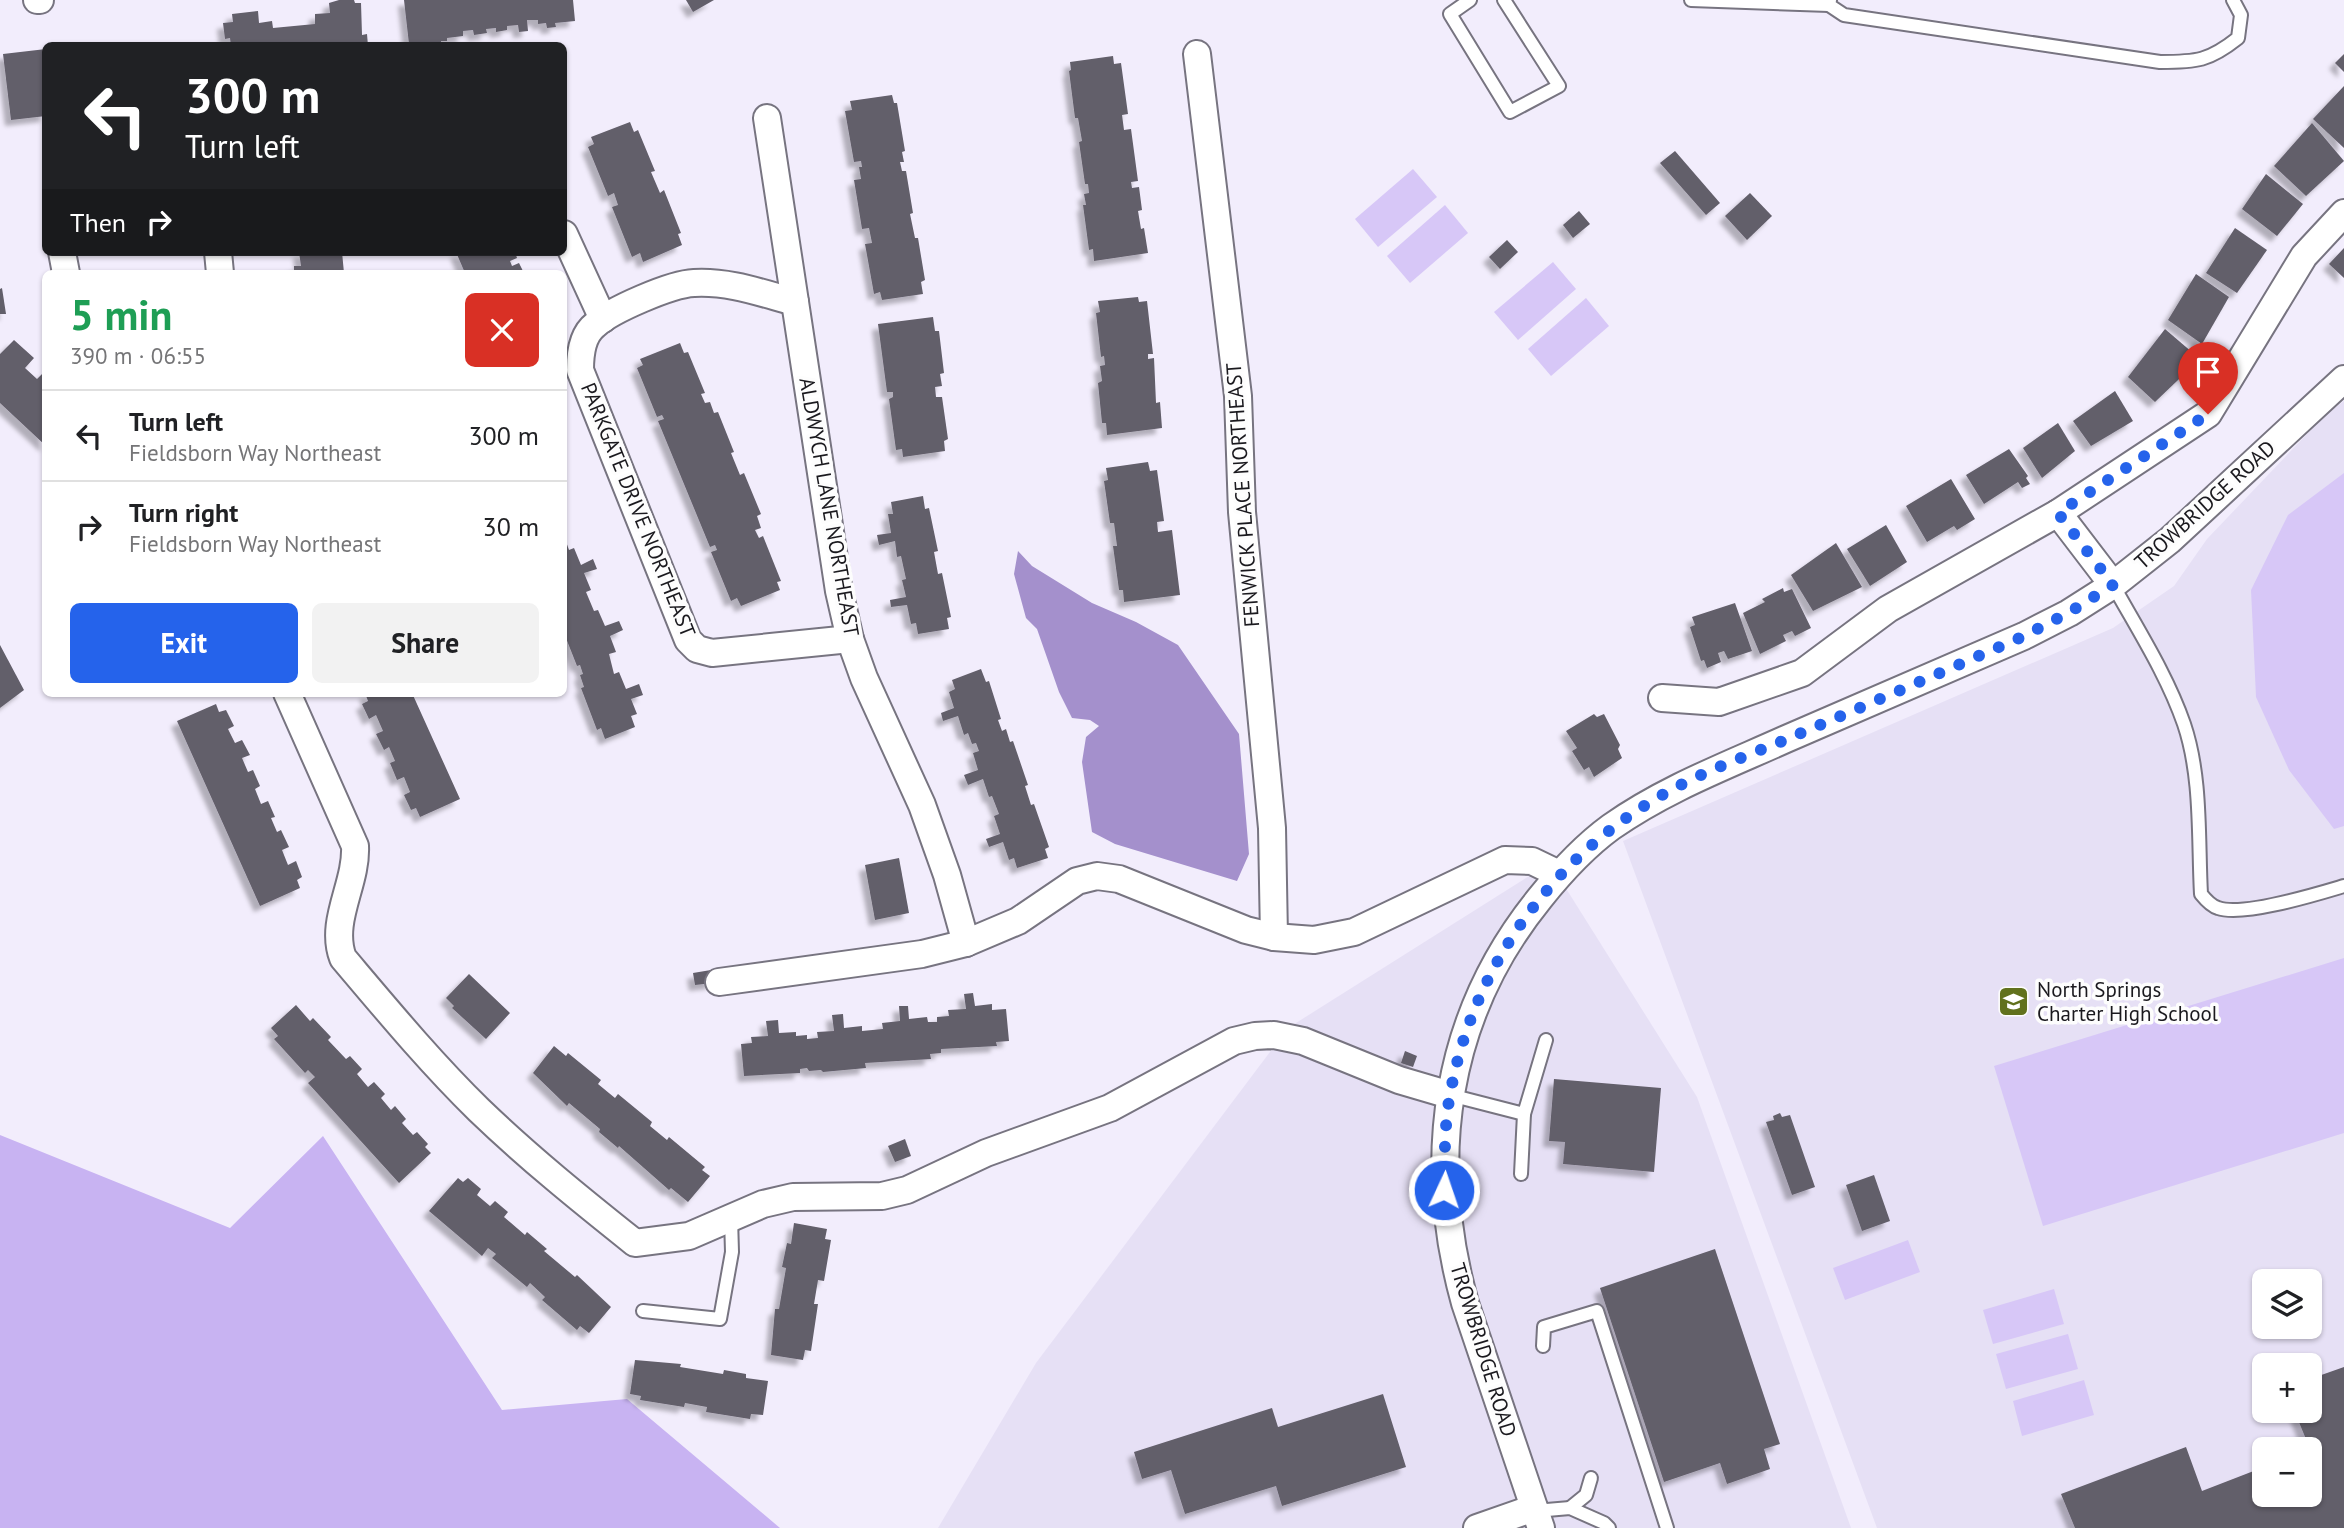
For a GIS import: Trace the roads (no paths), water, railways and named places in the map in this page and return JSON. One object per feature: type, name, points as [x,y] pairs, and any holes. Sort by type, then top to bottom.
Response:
[{"type":"street","name":"FENWICK PLACE NORTHEAST","points":[[1197,54],[1238,396],[1242,512],[1272,828],[1274,937]]},
{"type":"street","name":"ALDWYCH LANE NORTHEAST","points":[[767,118],[839,591],[850,639],[864,678],[922,804],[947,875],[966,943]]},
{"type":"street","points":[[1662,698],[1719,702],[1802,673],[1888,609],[2058,513],[2208,414],[2304,256],[2344,213]]},
{"type":"street","points":[[567,241],[603,319],[656,291],[692,283],[730,284],[795,302]]},
{"type":"street","name":"PARKGATE DRIVE NORTHEAST","points":[[603,319],[586,335],[580,356],[580,370],[688,640],[697,649],[712,653],[850,639]]},
{"type":"street","name":"TROWBRIDGE ROAD","points":[[1536,1516],[1454,1266],[1444,1190],[1450,1095],[1465,1034],[1487,979],[1520,923],[1559,874],[1610,828],[1671,789],[2024,636],[2113,585],[2170,540],[2344,379]]},
{"type":"street","points":[[2058,513],[2113,585]]},
{"type":"street","points":[[289,697],[355,846],[356,864],[337,932],[343,958],[391,1016],[479,1109],[554,1179],[635,1243],[690,1236],[763,1205],[793,1197],[882,1196],[907,1190],[986,1153],[1110,1108],[1234,1041],[1255,1036],[1275,1035],[1303,1041],[1399,1080],[1450,1095]]},
{"type":"street","points":[[719,982],[922,954],[966,943],[1017,921],[1077,881],[1097,876],[1119,879],[1246,930],[1274,937],[1314,940],[1354,932],[1505,860],[1532,860],[1559,874]]},
{"type":"street","points":[[1478,1528],[1536,1516]]},
{"type":"lane","points":[[1470,0],[1450,14],[1510,113],[1559,86],[1504,0]]},
{"type":"lane","points":[[1691,0],[1830,2],[1844,15],[2160,62],[2191,62],[2217,54],[2238,38],[2241,15],[2233,0]]},
{"type":"lane","points":[[2113,585],[2168,685],[2184,726],[2196,779],[2200,894],[2216,908],[2238,911],[2344,886]]},
{"type":"lane","points":[[1521,1174],[1524,1114],[1546,1040]]},
{"type":"lane","points":[[1450,1095],[1524,1114]]},
{"type":"lane","points":[[643,1311],[720,1319],[732,1252],[731,1218]]},
{"type":"lane","points":[[1543,1346],[1544,1327],[1597,1311],[1667,1528]]},
{"type":"lane","points":[[1536,1516],[1570,1508],[1586,1495],[1591,1479]]},
{"type":"lane","points":[[1570,1508],[1604,1523],[1609,1528]]},
{"type":"place","name":"North Springs Charter High School","points":[[2014,1002]]}]
